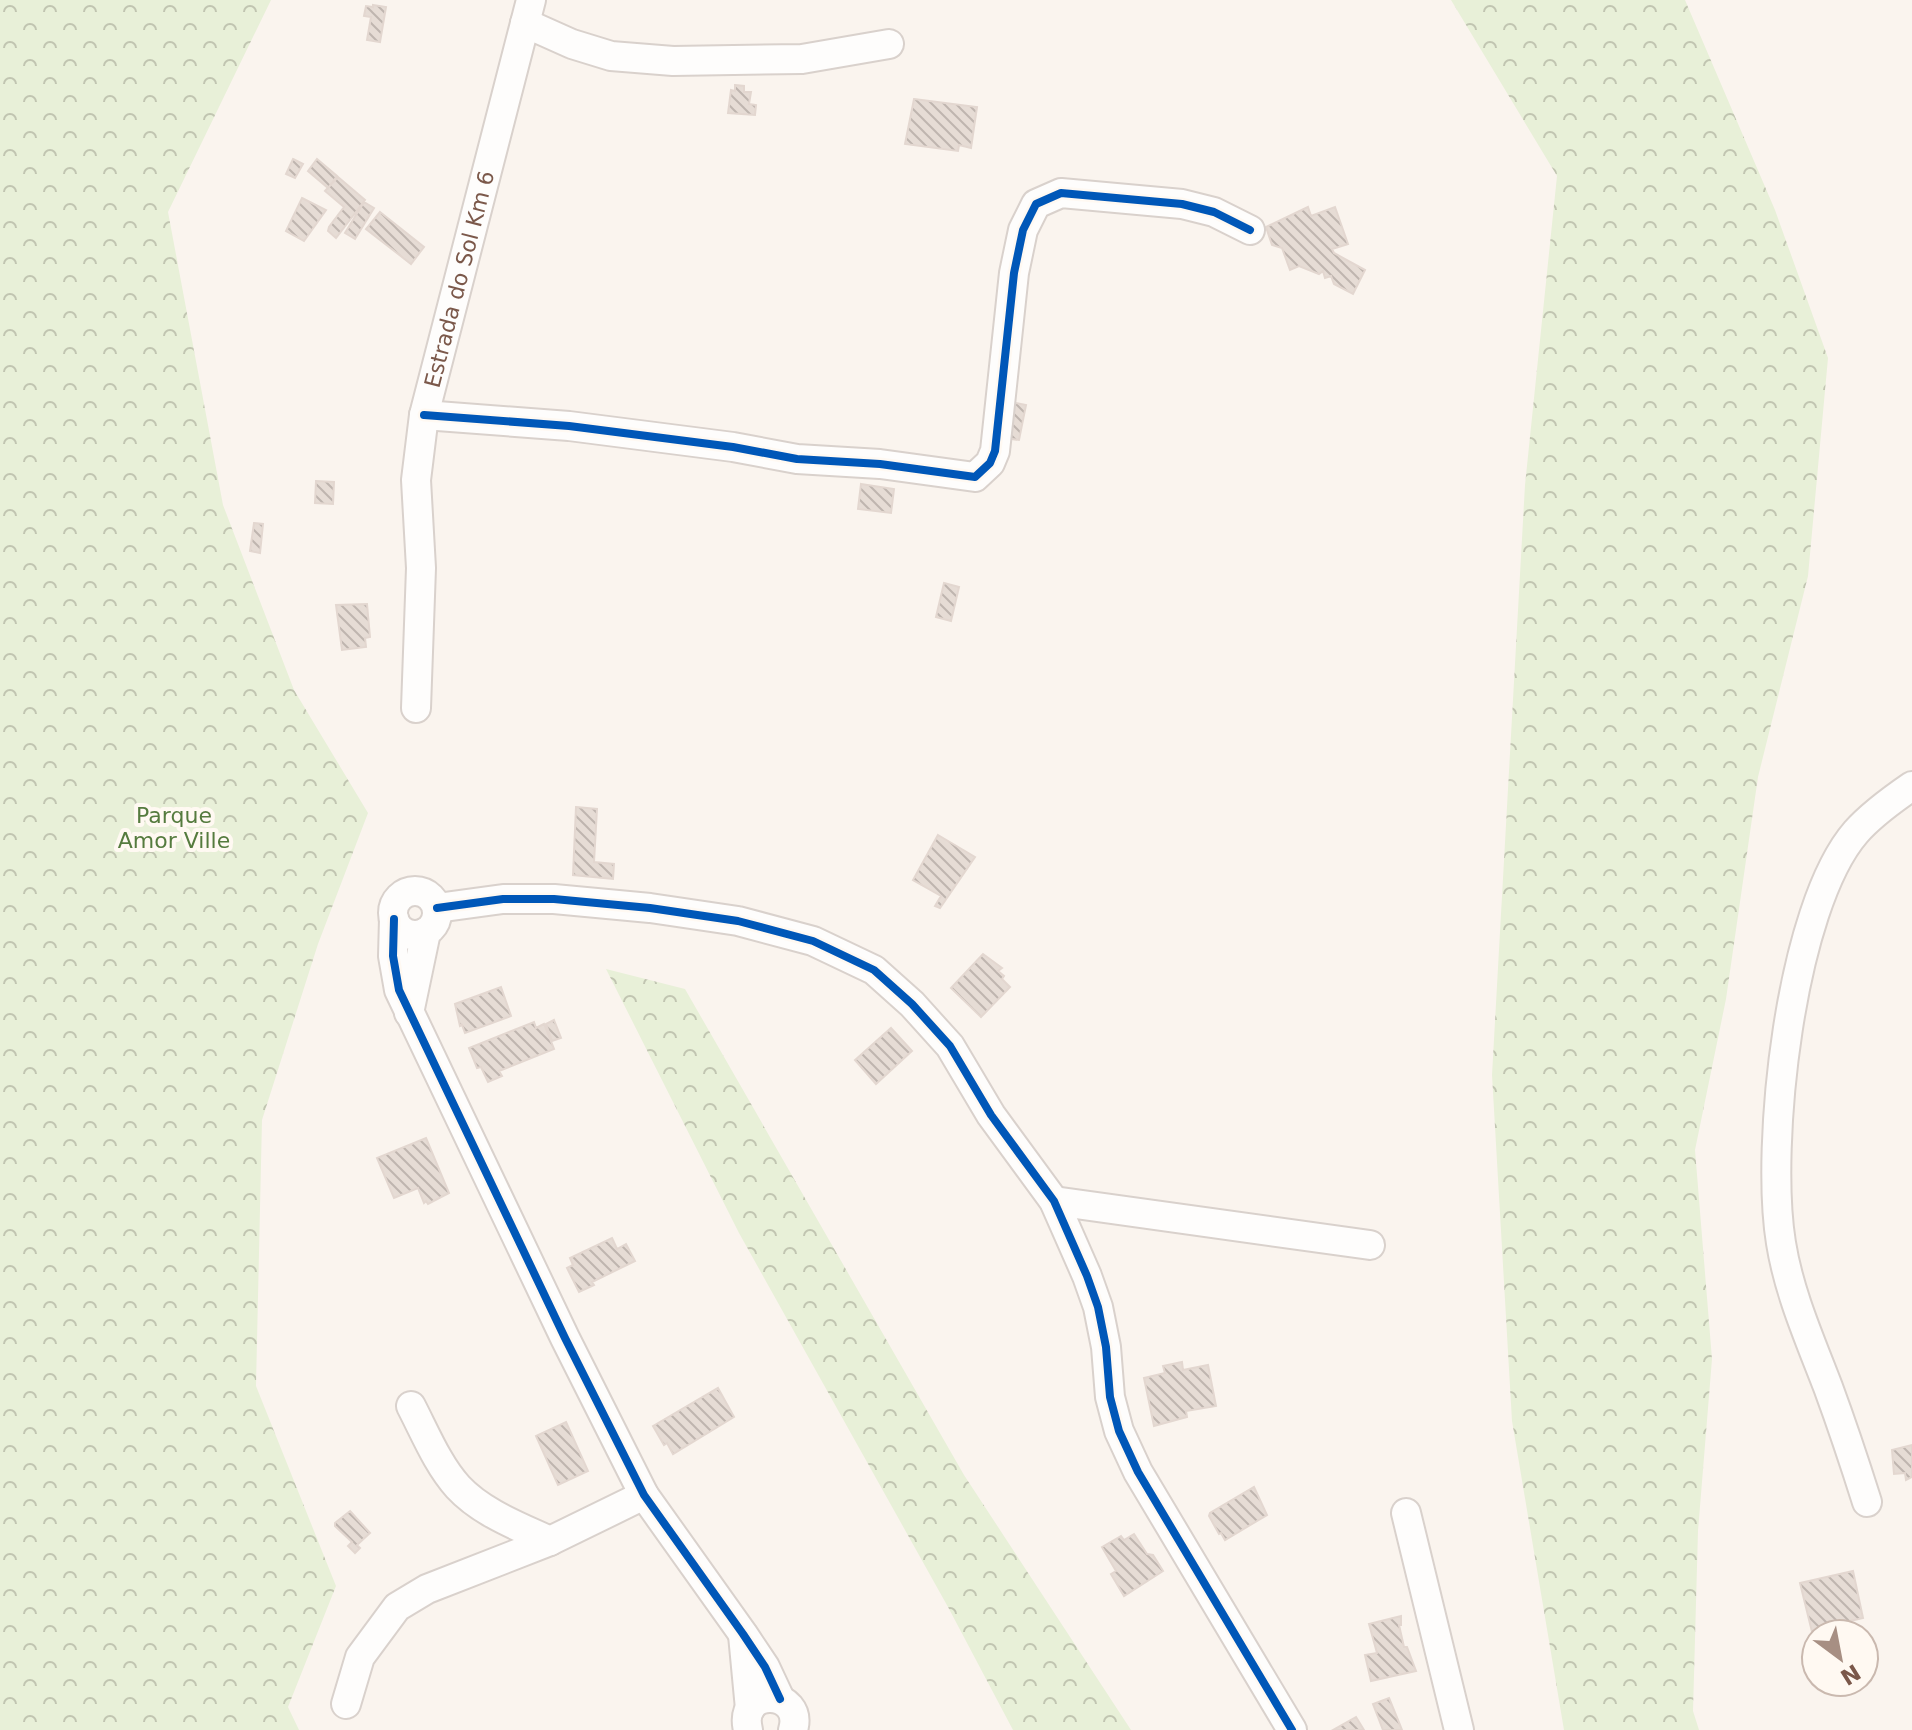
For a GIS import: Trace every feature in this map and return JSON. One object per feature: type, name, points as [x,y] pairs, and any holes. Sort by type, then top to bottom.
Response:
[{"type":"street","points":[[528,11],[572,44],[611,56],[673,61],[802,59],[889,44]]},
{"type":"street","name":"Estrada do Sol Km 6","points":[[416,708],[421,568],[416,480],[424,415],[528,11]]},
{"type":"street","points":[[424,415],[569,426],[733,447],[797,459],[880,464],[975,477],[990,463],[995,451],[1014,273],[1023,230],[1036,204],[1061,193],[1182,204],[1214,212],[1250,230]]},
{"type":"street","points":[[1867,1502],[1792,1287],[1781,1244],[1775,1162],[1781,1079],[1796,987],[1818,905],[1836,862],[1855,832],[1912,786]]},
{"type":"street","points":[[409,1013],[434,902],[423,893],[409,892],[398,899],[393,913],[395,972],[409,1013],[644,1495],[765,1667],[793,1720]]},
{"type":"street","points":[[394,919],[407,933],[420,934],[431,920],[503,899],[554,899],[650,908],[738,921],[813,941],[874,970],[912,1004],[950,1046],[991,1115],[1054,1201],[1098,1307],[1106,1347],[1110,1397],[1119,1431],[1138,1472],[1292,1730]]},
{"type":"street","points":[[1054,1201],[1370,1245]]},
{"type":"street","points":[[411,1406],[446,1471],[460,1489],[508,1521],[550,1541]]},
{"type":"street","points":[[346,1704],[360,1657],[397,1607],[427,1589],[550,1541],[644,1495]]},
{"type":"street","points":[[1406,1513],[1459,1730]]},
{"type":"street","points":[[743,1634],[745,1721]]},
{"type":"street","points":[[745,1721],[758,1701],[768,1697],[793,1720]]},
{"type":"green space","name":"Parque Amor Ville","points":[[0,0],[271,0],[168,212],[223,505],[294,690],[368,813],[318,944],[262,1120],[256,1386],[336,1586],[288,1707],[299,1730],[0,1730]]},
{"type":"green space","points":[[1451,0],[1685,0],[1775,210],[1828,358],[1808,576],[1758,777],[1726,999],[1695,1150],[1712,1359],[1698,1531],[1693,1711],[1699,1730],[1564,1730],[1512,1421],[1492,1075],[1525,485],[1557,176]]},
{"type":"green space","points":[[606,969],[685,989],[964,1475],[1131,1730],[1013,1730],[948,1607],[739,1233]]},
{"type":"building","points":[[366,6],[386,7],[380,42],[367,40],[371,17],[364,16]]},
{"type":"building","points":[[735,85],[744,86],[744,92],[751,92],[749,104],[756,105],[755,115],[728,113],[731,90],[735,91]]},
{"type":"building","points":[[914,99],[977,107],[971,148],[959,145],[958,151],[905,144]]},
{"type":"building","points":[[293,159],[303,164],[295,178],[286,174]]},
{"type":"building","points":[[317,159],[337,176],[328,188],[308,171]]},
{"type":"building","points":[[338,177],[365,200],[336,238],[328,231],[329,227],[344,207],[325,191]]},
{"type":"building","points":[[302,198],[326,210],[304,241],[286,231]]},
{"type":"building","points":[[364,202],[374,208],[355,239],[345,233]]},
{"type":"building","points":[[1308,207],[1311,216],[1335,207],[1348,244],[1332,249],[1365,270],[1353,294],[1334,284],[1331,276],[1325,278],[1323,271],[1319,274],[1299,266],[1290,270],[1282,248],[1272,245],[1266,227]]},
{"type":"building","points":[[380,212],[424,247],[411,264],[366,229]]},
{"type":"building","points":[[1011,402],[1026,405],[1019,440],[1004,438]]},
{"type":"building","points":[[316,481],[334,482],[333,504],[315,503]]},
{"type":"building","points":[[861,484],[894,489],[891,513],[858,509]]},
{"type":"building","points":[[254,523],[263,524],[260,553],[250,551]]},
{"type":"building","points":[[944,583],[959,587],[951,621],[936,617]]},
{"type":"building","points":[[367,604],[370,637],[365,638],[366,647],[342,650],[336,605]]},
{"type":"building","points":[[576,807],[597,809],[594,862],[614,864],[613,879],[573,875]]},
{"type":"building","points":[[938,835],[975,857],[940,908],[935,906],[941,896],[913,880]]},
{"type":"building","points":[[983,954],[1002,968],[998,971],[1010,987],[981,1017],[951,988]]},
{"type":"building","points":[[501,987],[511,1016],[465,1033],[460,1026],[455,1004]]},
{"type":"building","points":[[554,1020],[561,1038],[552,1041],[546,1024]]},
{"type":"building","points":[[534,1022],[536,1028],[544,1024],[554,1049],[499,1071],[502,1076],[488,1082],[481,1067],[477,1068],[469,1048]]},
{"type":"building","points":[[891,1028],[912,1051],[876,1084],[855,1060]]},
{"type":"building","points":[[426,1138],[449,1193],[428,1204],[426,1201],[424,1203],[418,1188],[394,1198],[377,1158]]},
{"type":"building","points":[[612,1238],[617,1249],[626,1244],[635,1261],[592,1282],[594,1285],[579,1292],[567,1268],[573,1265],[570,1258]]},
{"type":"building","points":[[1182,1362],[1183,1370],[1208,1365],[1216,1406],[1186,1411],[1187,1417],[1154,1426],[1144,1378],[1165,1373],[1163,1366]]},
{"type":"building","points":[[718,1388],[734,1417],[673,1454],[653,1426]]},
{"type":"building","points":[[566,1422],[588,1471],[558,1485],[536,1436]]},
{"type":"building","points":[[1912,1445],[1912,1477],[1906,1480],[1905,1473],[1894,1474],[1892,1450]]},
{"type":"building","points":[[1254,1487],[1267,1515],[1225,1540],[1210,1513]]},
{"type":"building","points":[[350,1511],[370,1533],[357,1545],[360,1548],[355,1553],[348,1546],[352,1542],[335,1526]]},
{"type":"building","points":[[1134,1534],[1163,1571],[1124,1596],[1111,1574],[1116,1571],[1102,1547],[1121,1536],[1124,1540]]},
{"type":"building","points":[[1853,1571],[1863,1618],[1809,1618],[1800,1583]]},
{"type":"building","points":[[1401,1616],[1399,1625],[1404,1647],[1407,1647],[1416,1671],[1371,1681],[1365,1655],[1377,1653],[1369,1624]]},
{"type":"building","points":[[1389,1698],[1402,1730],[1383,1730],[1373,1704]]},
{"type":"building","points":[[1356,1717],[1364,1730],[1333,1730]]},
{"type":"cycle path","points":[[424,415],[569,426],[733,447],[797,459],[880,464],[975,477],[990,463],[995,451],[1014,273],[1023,230],[1036,204],[1061,193],[1182,204],[1214,212],[1250,230]]},
{"type":"cycle path","points":[[437,908],[503,899],[554,899],[650,908],[738,921],[813,941],[874,970],[912,1004],[950,1046],[991,1115],[1054,1201],[1098,1307],[1106,1347],[1110,1397],[1119,1431],[1138,1472],[1292,1730]]},
{"type":"cycle path","points":[[394,919],[393,956],[399,990],[565,1338],[644,1495],[743,1634],[765,1667],[780,1699]]}]
